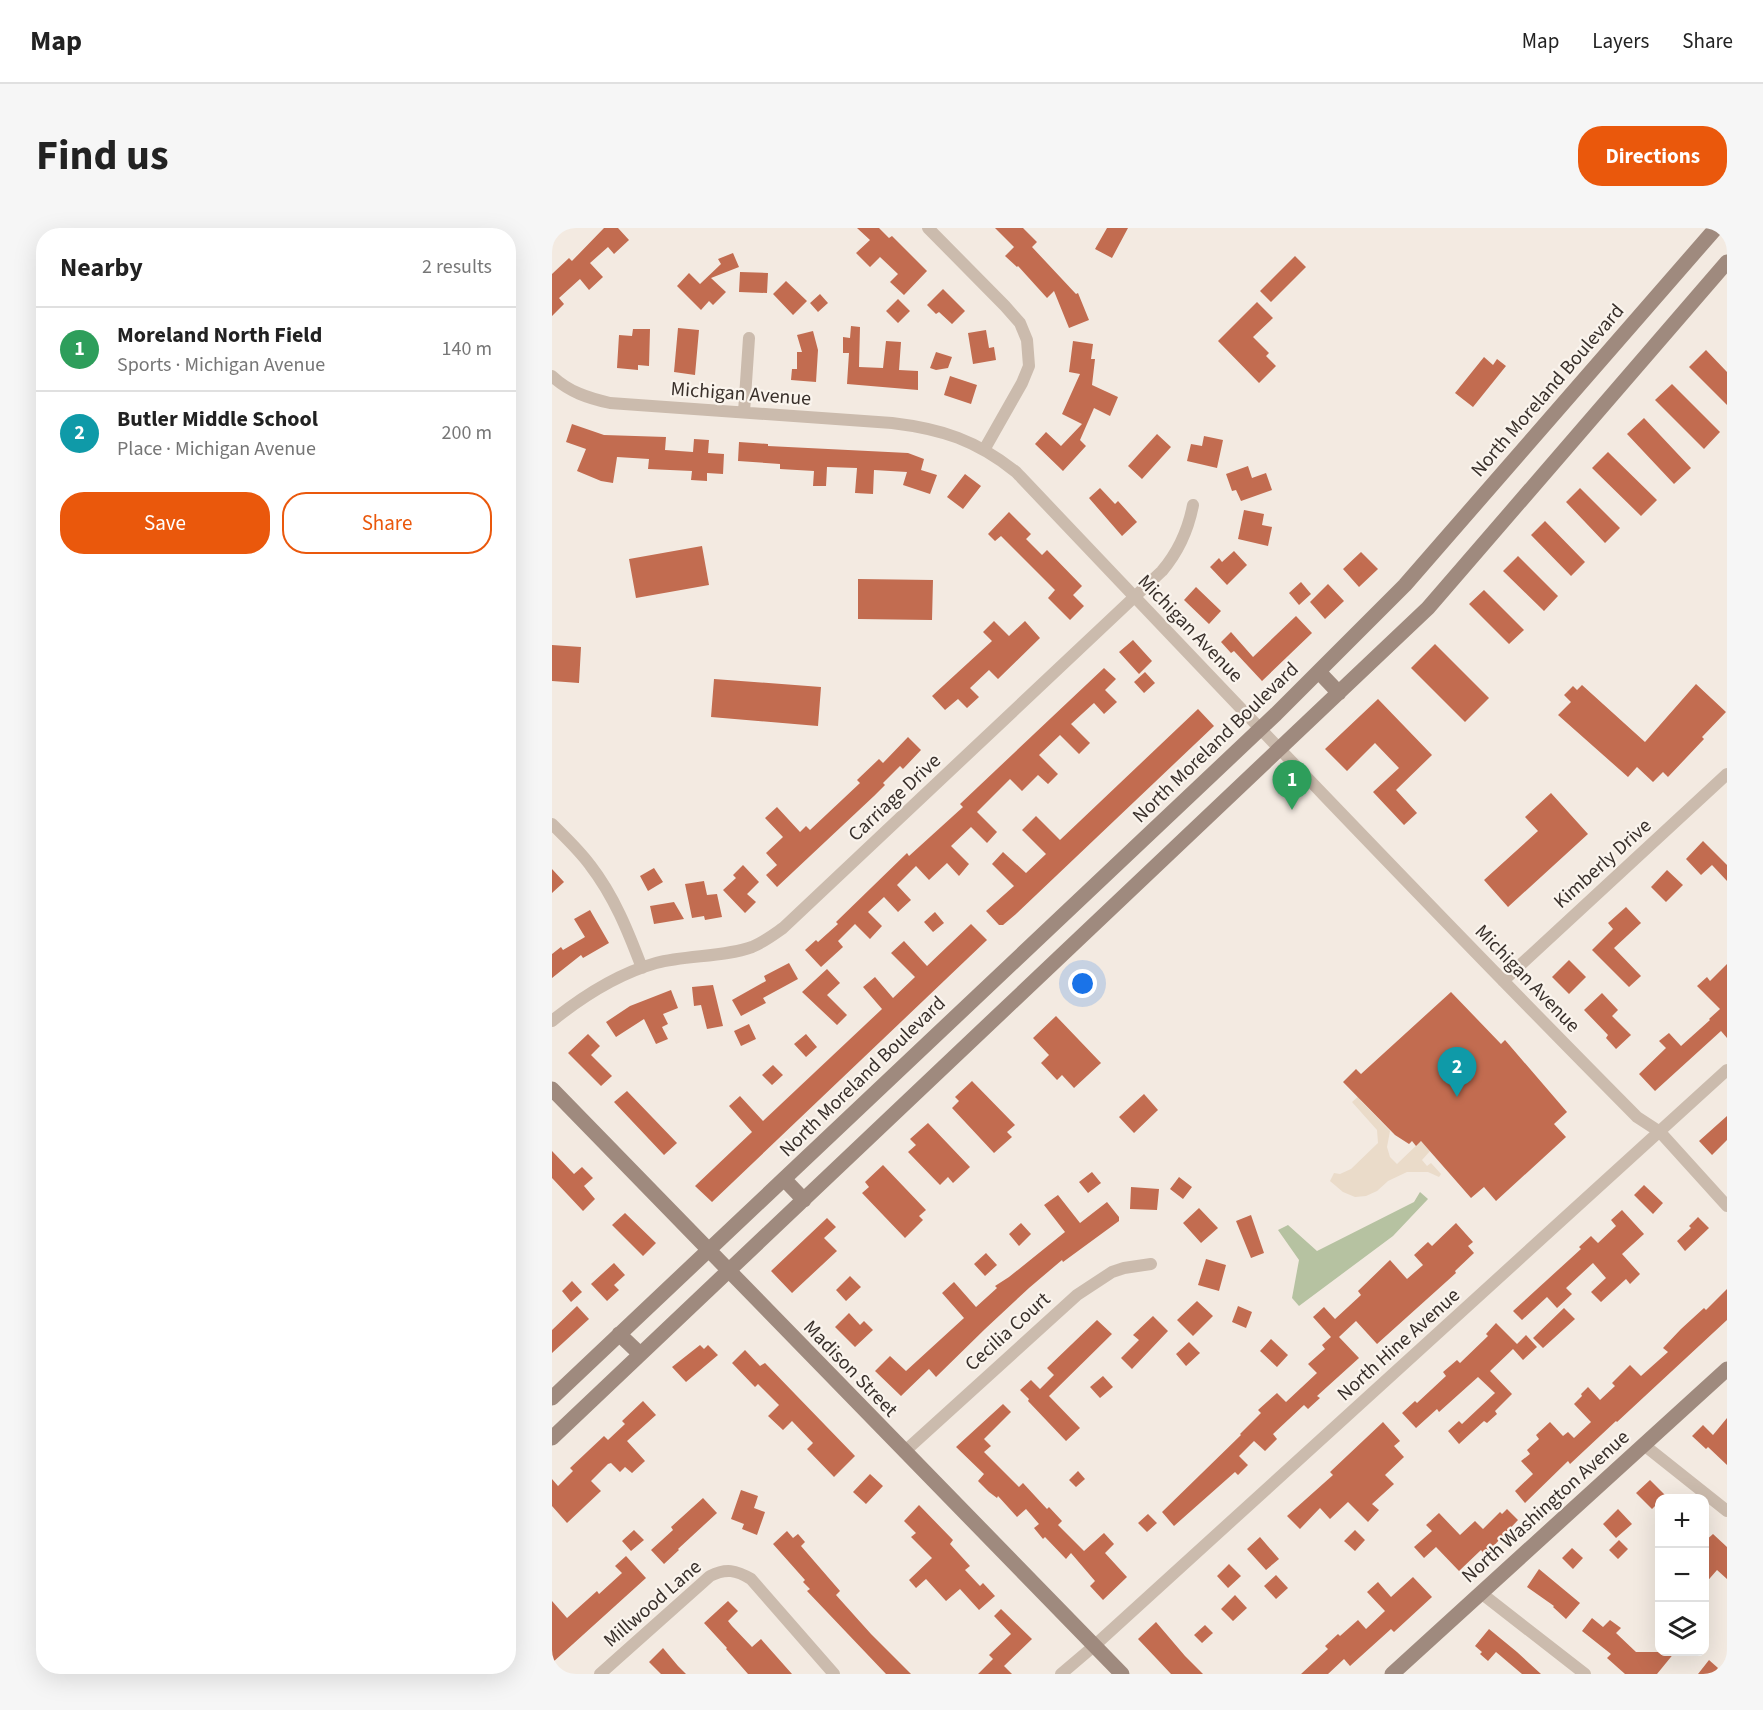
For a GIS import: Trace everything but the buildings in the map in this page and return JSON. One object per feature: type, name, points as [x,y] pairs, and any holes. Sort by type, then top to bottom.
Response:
[{"type":"street","points":[[552,231],[556,228]]},
{"type":"street","points":[[928,228],[1005,306],[1020,323],[1027,340],[1029,366],[1022,383],[984,450]]},
{"type":"street","name":"North Moreland Boulevard","points":[[552,1398],[1260,729],[1406,585],[1716,228]]},
{"type":"street","points":[[552,1437],[1428,608],[1727,262]]},
{"type":"street","points":[[744,412],[749,338]]},
{"type":"street","name":"Michigan Avenue","points":[[552,376],[568,389],[584,397],[610,404],[927,427],[967,440],[1016,472],[1503,981],[1637,1117],[1660,1132],[1727,1206]]},
{"type":"street","name":"Carriage Drive","points":[[552,1021],[603,985],[642,968],[686,957],[750,948],[783,928],[1172,559],[1186,534],[1193,505]]},
{"type":"street","points":[[1319,672],[1339,693]]},
{"type":"street","name":"Kimberly Drive","points":[[1503,981],[1727,774]]},
{"type":"street","points":[[1193,792],[1212,812]]},
{"type":"street","points":[[552,824],[589,863],[607,889],[629,933],[642,968]]},
{"type":"street","name":"North Hine Avenue","points":[[1061,1674],[1727,1070]]},
{"type":"street","name":"Madison Street","points":[[552,1089],[1122,1674]]},
{"type":"street","points":[[784,1179],[804,1200]]},
{"type":"street","name":"Cecilia Court","points":[[904,1452],[1077,1295],[1112,1272],[1151,1264]]},
{"type":"street","points":[[619,1334],[640,1354]]},
{"type":"street","name":"North Washington Avenue","points":[[1392,1674],[1727,1369]]},
{"type":"street","points":[[1644,1445],[1727,1511]]},
{"type":"street","name":"Millwood Lane","points":[[600,1674],[710,1576],[732,1570],[751,1579],[834,1674]]},
{"type":"street","points":[[1481,1593],[1585,1674]]},
{"type":"green space","points":[[1420,1192],[1428,1199],[1393,1236],[1299,1306],[1292,1298],[1299,1260],[1278,1230],[1288,1225],[1317,1251],[1414,1202]]},
{"type":"shaded area","points":[[1359,1096],[1361,1101],[1390,1131],[1387,1147],[1390,1157],[1397,1164],[1421,1141],[1430,1151],[1422,1160],[1427,1166],[1431,1163],[1441,1174],[1439,1177],[1428,1172],[1407,1172],[1388,1181],[1377,1191],[1366,1196],[1355,1197],[1343,1192],[1330,1181],[1334,1173],[1340,1174],[1351,1169],[1378,1143],[1377,1130],[1352,1102]]},
{"type":"place","name":"Moreland North Field","points":[[1292,810]]},
{"type":"place","name":"Butler Middle School","points":[[1457,1097]]}]
